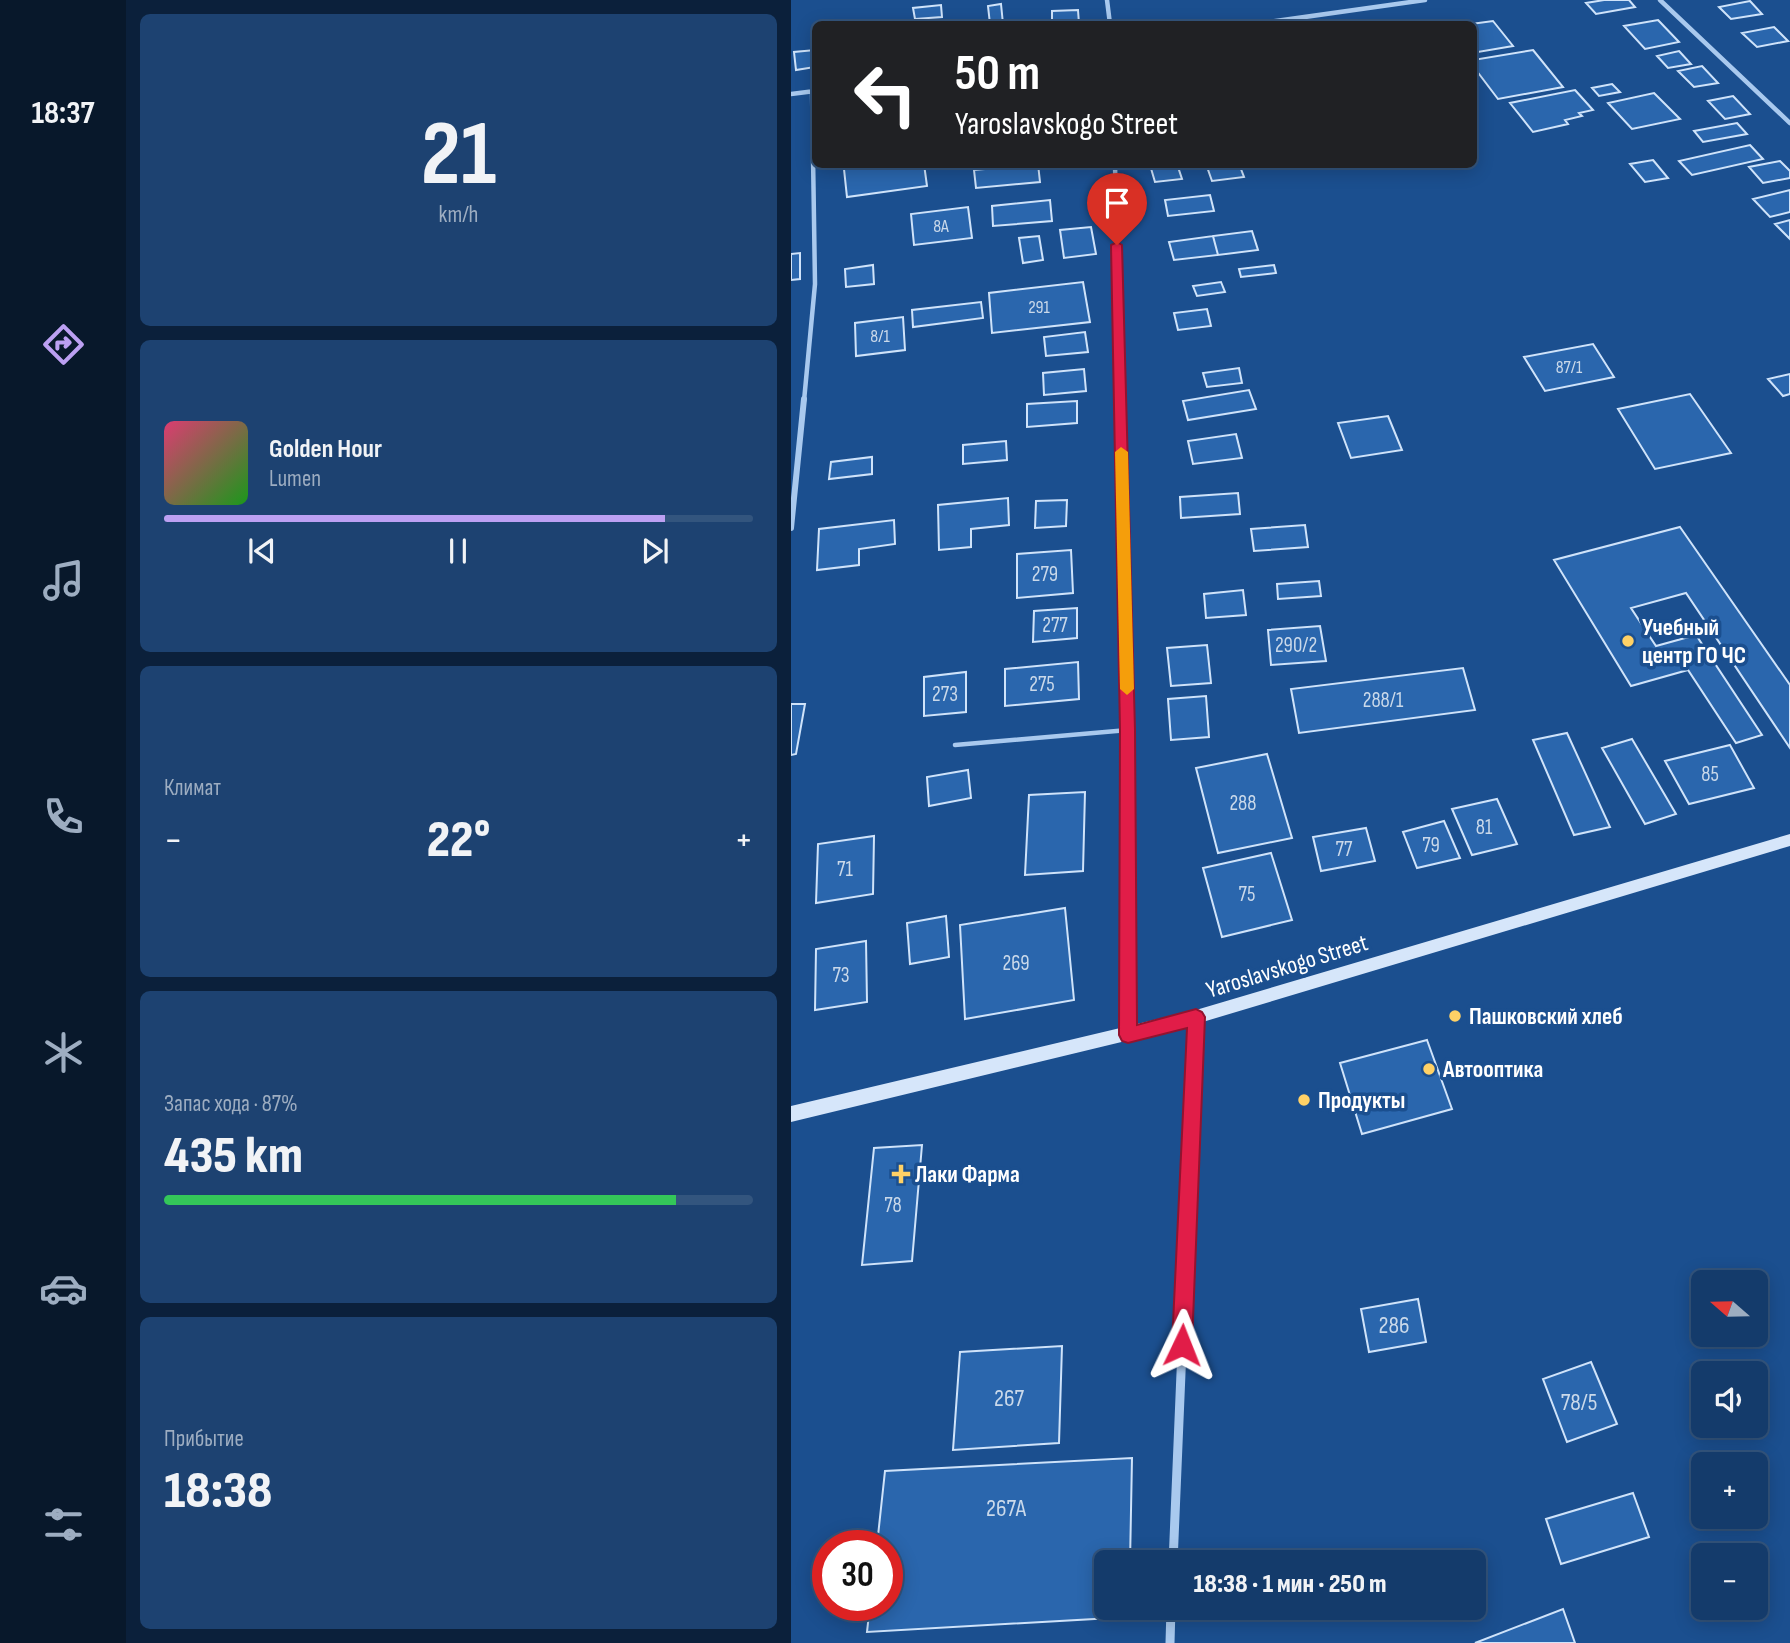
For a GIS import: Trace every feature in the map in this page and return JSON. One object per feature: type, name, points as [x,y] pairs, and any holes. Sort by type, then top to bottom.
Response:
[{"type":"street","points":[[1107,0],[1110,21]]},
{"type":"street","points":[[1276,21],[1425,0]]},
{"type":"street","points":[[1660,0],[1790,123]]},
{"type":"street","points":[[791,94],[812,91]]},
{"type":"street","points":[[791,528],[815,284],[814,168]]},
{"type":"street","points":[[1115,168],[1128,730],[1128,1035]]},
{"type":"street","name":"Yaroslavskogo Street","points":[[791,1114],[1196,1017],[1790,840]]},
{"type":"street","points":[[1174,1550],[1196,1017]]},
{"type":"street","points":[[1170,1643],[1171,1620]]},
{"type":"lane","points":[[955,745],[1128,730]]},
{"type":"building","points":[[1629,0],[1635,7],[1596,14],[1586,3]]},
{"type":"building","points":[[1750,1],[1762,14],[1731,19],[1719,7]]},
{"type":"building","points":[[1001,4],[1003,21],[990,21],[988,6]]},
{"type":"building","points":[[941,5],[942,17],[915,19],[913,8]]},
{"type":"building","points":[[1078,10],[1079,21],[1052,21],[1052,11]]},
{"type":"building","points":[[1658,20],[1679,42],[1645,49],[1624,26]]},
{"type":"building","points":[[1493,21],[1513,46],[1478,52],[1477,23]]},
{"type":"building","points":[[1774,27],[1788,41],[1757,47],[1742,33]]},
{"type":"building","points":[[812,50],[812,67],[796,70],[794,52]]},
{"type":"building","points":[[1533,50],[1563,87],[1498,99],[1477,71],[1477,59]]},
{"type":"building","points":[[1679,51],[1691,64],[1668,68],[1657,56]]},
{"type":"building","points":[[1702,66],[1718,83],[1694,87],[1678,71]]},
{"type":"building","points":[[1612,84],[1620,92],[1599,96],[1592,88]]},
{"type":"building","points":[[1575,90],[1593,110],[1565,120],[1568,124],[1533,132],[1510,103]]},
{"type":"building","points":[[1654,93],[1680,119],[1632,129],[1608,103]]},
{"type":"building","points":[[1733,96],[1750,114],[1725,119],[1708,101]]},
{"type":"building","points":[[1737,123],[1747,134],[1703,142],[1694,131]]},
{"type":"building","points":[[1750,145],[1763,159],[1692,175],[1679,161]]},
{"type":"building","points":[[1653,160],[1668,178],[1645,182],[1630,164]]},
{"type":"building","points":[[1780,161],[1790,171],[1790,178],[1763,183],[1749,167]]},
{"type":"building","points":[[925,168],[927,186],[847,197],[844,169]]},
{"type":"building","points":[[1038,168],[1040,182],[976,188],[974,170]]},
{"type":"building","points":[[1151,168],[1178,168],[1182,179],[1155,182]]},
{"type":"building","points":[[1207,168],[1241,168],[1244,177],[1212,181]]},
{"type":"building","points":[[1790,190],[1790,212],[1770,217],[1753,199]]},
{"type":"building","points":[[1210,195],[1214,211],[1168,216],[1165,200]]},
{"type":"building","points":[[1050,200],[1052,221],[993,226],[992,206]]},
{"type":"building","points":[[968,207],[972,238],[914,245],[911,214]]},
{"type":"building","points":[[1790,220],[1790,239],[1775,224]]},
{"type":"building","points":[[1091,227],[1096,254],[1064,258],[1060,230]]},
{"type":"building","points":[[1252,231],[1258,250],[1218,255],[1213,236]]},
{"type":"building","points":[[1039,236],[1043,260],[1023,263],[1019,238]]},
{"type":"building","points":[[1213,236],[1218,255],[1174,260],[1169,242]]},
{"type":"building","points":[[800,253],[800,279],[791,280],[791,254]]},
{"type":"building","points":[[873,265],[874,284],[846,287],[845,269]]},
{"type":"building","points":[[1274,265],[1276,273],[1241,277],[1239,269]]},
{"type":"building","points":[[1083,282],[1090,322],[992,333],[989,293]]},
{"type":"building","points":[[1221,282],[1225,292],[1197,296],[1193,286]]},
{"type":"building","points":[[981,302],[983,318],[913,327],[912,310]]},
{"type":"building","points":[[1207,309],[1211,326],[1178,330],[1174,313]]},
{"type":"building","points":[[903,317],[905,350],[856,356],[855,323]]},
{"type":"building","points":[[1085,332],[1088,352],[1046,356],[1044,337]]},
{"type":"building","points":[[1593,344],[1614,377],[1545,391],[1524,357]]},
{"type":"building","points":[[1239,368],[1242,383],[1207,387],[1203,373]]},
{"type":"building","points":[[1084,369],[1086,391],[1044,395],[1043,373]]},
{"type":"building","points":[[1790,374],[1790,394],[1783,396],[1768,379]]},
{"type":"building","points":[[1249,390],[1256,409],[1188,420],[1183,401]]},
{"type":"building","points":[[1690,394],[1731,453],[1655,469],[1618,409]]},
{"type":"building","points":[[1077,401],[1077,423],[1027,427],[1027,404]]},
{"type":"building","points":[[1388,416],[1402,450],[1351,458],[1338,423]]},
{"type":"building","points":[[1236,434],[1242,458],[1193,464],[1188,441]]},
{"type":"building","points":[[1006,441],[1007,460],[963,464],[963,445]]},
{"type":"building","points":[[872,457],[872,474],[829,479],[831,462]]},
{"type":"building","points":[[1238,493],[1240,514],[1181,518],[1180,497]]},
{"type":"building","points":[[1008,498],[1009,525],[971,529],[971,547],[939,550],[938,505]]},
{"type":"building","points":[[1067,500],[1066,526],[1035,528],[1036,501]]},
{"type":"building","points":[[894,520],[895,544],[859,549],[859,565],[817,570],[819,529]]},
{"type":"building","points":[[1305,525],[1308,547],[1254,551],[1251,529]]},
{"type":"building","name":"Учебный центр ГО ЧС","points":[[1680,527],[1790,685],[1790,748],[1686,593],[1631,608],[1656,646],[1696,635],[1762,735],[1736,743],[1688,670],[1631,686],[1554,560]]},
{"type":"building","points":[[1071,550],[1073,593],[1017,598],[1017,554]]},
{"type":"building","points":[[1319,581],[1321,596],[1278,599],[1277,584]]},
{"type":"building","points":[[1243,590],[1246,615],[1206,618],[1204,594]]},
{"type":"building","points":[[1077,608],[1077,638],[1033,642],[1034,611]]},
{"type":"building","points":[[1320,626],[1326,661],[1271,665],[1268,630]]},
{"type":"building","points":[[1207,645],[1211,683],[1171,686],[1167,648]]},
{"type":"building","points":[[1078,662],[1079,699],[1005,706],[1005,669]]},
{"type":"building","points":[[1463,668],[1475,710],[1299,733],[1291,689]]},
{"type":"building","points":[[966,672],[966,712],[924,716],[924,677]]},
{"type":"building","points":[[1206,696],[1209,737],[1171,740],[1168,699]]},
{"type":"building","points":[[791,704],[805,704],[796,754],[791,755]]},
{"type":"building","points":[[1567,733],[1610,827],[1574,835],[1533,740]]},
{"type":"building","points":[[1632,739],[1676,814],[1645,824],[1602,748]]},
{"type":"building","points":[[1730,745],[1754,788],[1689,804],[1665,761]]},
{"type":"building","points":[[1267,754],[1292,838],[1218,853],[1196,768]]},
{"type":"building","points":[[968,770],[971,798],[929,806],[927,777]]},
{"type":"building","points":[[1085,792],[1083,871],[1025,875],[1029,795]]},
{"type":"building","points":[[1497,799],[1517,844],[1472,855],[1452,809]]},
{"type":"building","points":[[1444,821],[1460,858],[1417,868],[1403,832]]},
{"type":"building","points":[[1366,828],[1375,861],[1321,871],[1313,837]]},
{"type":"building","points":[[874,836],[873,894],[816,903],[818,844]]},
{"type":"building","points":[[1271,853],[1292,920],[1222,937],[1203,868]]},
{"type":"building","points":[[1065,908],[1074,1000],[965,1019],[960,925]]},
{"type":"building","points":[[946,916],[949,957],[910,964],[907,923]]},
{"type":"building","points":[[866,941],[867,1002],[815,1010],[816,949]]},
{"type":"building","points":[[1427,1040],[1452,1109],[1362,1134],[1340,1063]]},
{"type":"building","points":[[922,1145],[912,1261],[862,1265],[874,1148]]},
{"type":"building","points":[[1418,1299],[1426,1342],[1369,1352],[1361,1309]]},
{"type":"building","points":[[1062,1346],[1059,1443],[953,1450],[960,1352]]},
{"type":"building","points":[[1591,1362],[1617,1424],[1567,1442],[1543,1379]]},
{"type":"building","points":[[1132,1458],[1130,1550],[1094,1550],[1094,1619],[867,1632],[868,1621],[903,1621],[903,1530],[879,1530],[885,1471]]},
{"type":"building","points":[[1633,1493],[1649,1537],[1561,1564],[1546,1519]]},
{"type":"building","points":[[1563,1609],[1575,1643],[1475,1643]]},
{"type":"slow traffic","points":[[1121,452],[1127,689]]},
{"type":"place","name":"Учебный центр ГО ЧС","points":[[1628,641]]},
{"type":"place","name":"Пашковский хлеб","points":[[1455,1016]]},
{"type":"place","name":"Автооптика","points":[[1429,1069]]},
{"type":"place","name":"Продукты","points":[[1304,1100]]},
{"type":"place","name":"Лаки Фарма","points":[[901,1174]]},
{"type":"route","points":[[1117,245],[1128,730],[1128,1035],[1196,1017],[1182,1345]]}]
